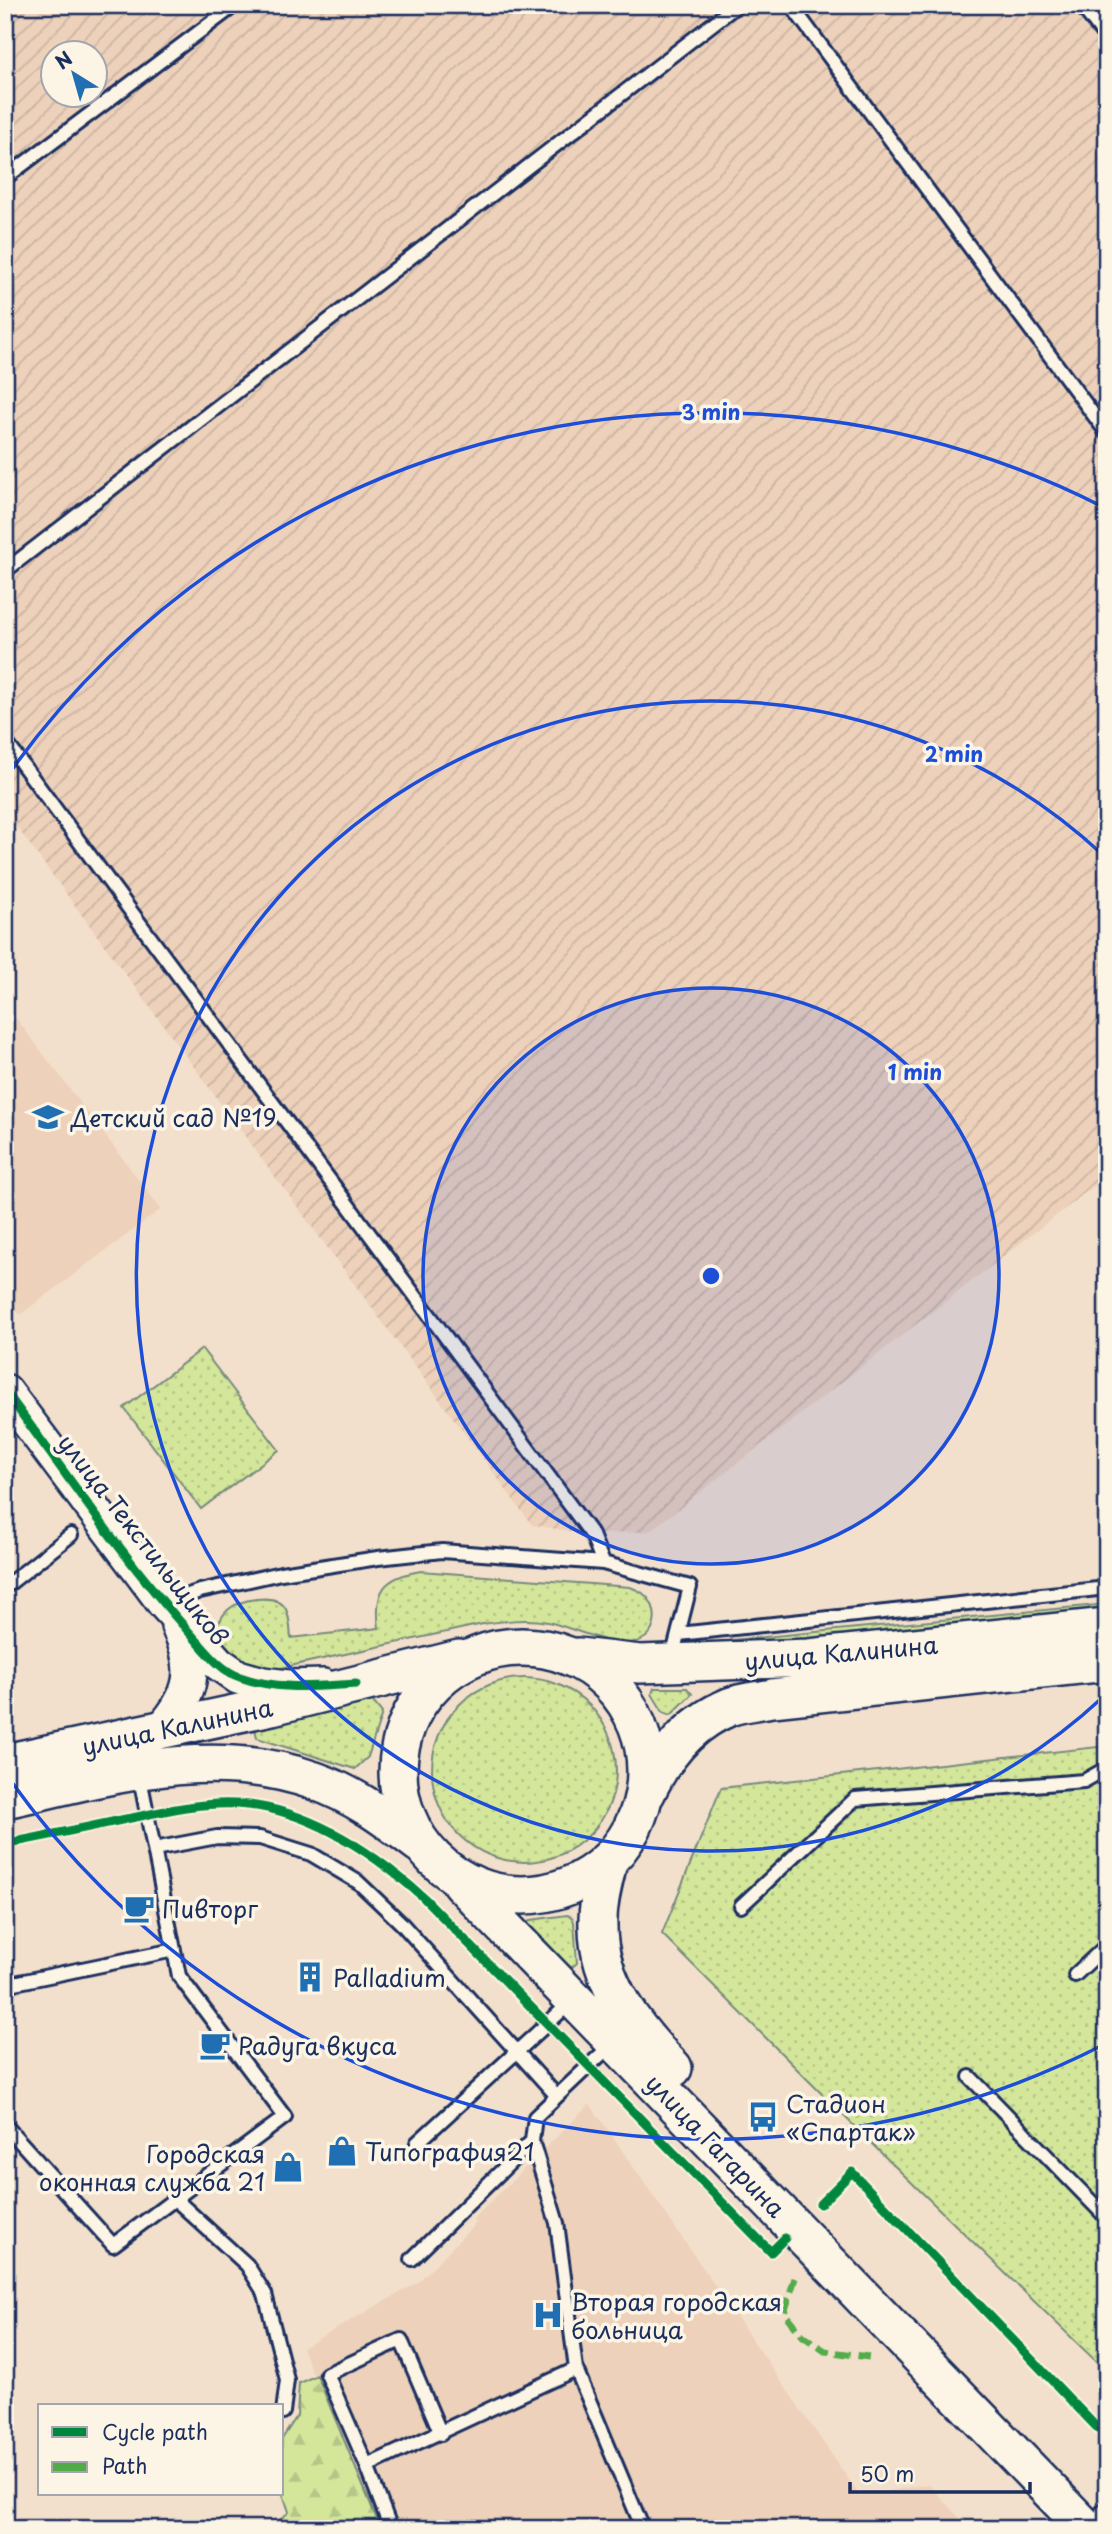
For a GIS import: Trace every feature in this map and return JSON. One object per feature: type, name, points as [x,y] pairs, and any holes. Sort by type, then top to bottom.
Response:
[{"type":"main road","name":"улица Калинина","points":[[574,1657],[640,1664],[675,1649],[809,1658],[1107,1628]]},
{"type":"main road","points":[[526,1645],[551,1648],[574,1657],[596,1669],[616,1687],[630,1708],[641,1733],[647,1764],[643,1800],[629,1835],[608,1862],[577,1882],[551,1892],[519,1896],[489,1894],[461,1883],[421,1845],[407,1816],[400,1787],[399,1755],[407,1724],[419,1700],[439,1678],[470,1657],[499,1648],[526,1645]]},
{"type":"main road","name":"улица Калинина","points":[[5,1763],[272,1706],[470,1657]]},
{"type":"main road","name":"улица Калинина","points":[[643,1800],[657,1770],[675,1746],[696,1727],[729,1707],[772,1698],[1107,1662]]},
{"type":"main road","name":"улица Калинина","points":[[5,1799],[138,1770],[192,1763],[244,1765],[284,1772],[317,1782],[348,1796],[378,1813],[421,1845]]},
{"type":"main road","name":"улица Гагарина","points":[[608,1862],[599,1898],[597,1929],[610,1983],[629,2017],[675,2070],[1098,2519]]},
{"type":"main road","name":"улица Гагарина","points":[[461,1883],[615,2041],[1098,2519]]},
{"type":"street","name":"улица Текстильщиков","points":[[5,1391],[164,1603],[218,1663],[239,1677],[288,1688],[356,1684]]},
{"type":"street","name":"улица Текстильщиков","points":[[162,1729],[178,1712],[186,1696],[191,1662],[186,1645],[164,1603]]},
{"type":"lane","points":[[5,178],[235,5]]},
{"type":"lane","points":[[5,571],[737,5]]},
{"type":"lane","points":[[791,5],[1107,433]]},
{"type":"lane","points":[[1081,5],[1107,39]]},
{"type":"lane","points":[[5,741],[592,1535],[603,1563]]},
{"type":"lane","points":[[5,1587],[71,1535]]},
{"type":"lane","points":[[164,1603],[201,1591],[281,1573],[442,1551],[603,1563],[690,1587],[675,1649],[1107,1588]]},
{"type":"lane","points":[[741,1906],[855,1798],[1084,1781],[1107,1768]]},
{"type":"lane","points":[[5,2125],[113,2245],[285,2117],[179,1976],[138,1770]]},
{"type":"lane","points":[[154,1849],[217,1838],[260,1838],[311,1854],[358,1882],[556,2095]]},
{"type":"lane","points":[[1075,1975],[1107,1945]]},
{"type":"lane","points":[[5,1985],[174,1950]]},
{"type":"lane","points":[[417,2143],[574,2000]]},
{"type":"lane","points":[[615,2041],[535,2117],[532,2141],[557,2223],[576,2368],[643,2529]]},
{"type":"lane","points":[[970,2077],[1107,2218]]},
{"type":"lane","points":[[412,2259],[532,2141]]},
{"type":"lane","points":[[175,2199],[247,2265],[265,2294],[287,2380],[284,2412]]},
{"type":"lane","points":[[391,2529],[327,2374],[401,2340],[441,2434]]},
{"type":"lane","points":[[367,2466],[441,2434],[576,2368]]},
{"type":"shaded area","points":[[5,5],[1107,5],[1107,1176],[650,1531],[592,1535],[532,1525],[5,811]]},
{"type":"shaded area","name":"Детский сад №19","points":[[16,1018],[161,1209],[20,1315],[5,1295],[5,1026]]},
{"type":"shaded area","name":"Вторая городская больница","points":[[590,2104],[860,2496],[929,2484],[969,2529],[378,2529],[302,2348],[417,2283],[476,2223],[473,2219]]},
{"type":"green space","points":[[202,1349],[279,1450],[201,1509],[124,1408]]},
{"type":"green space","points":[[421,1571],[630,1587],[649,1599],[654,1610],[654,1624],[650,1633],[641,1640],[630,1643],[602,1639],[548,1622],[499,1622],[256,1671],[235,1664],[215,1637],[220,1621],[228,1610],[248,1600],[260,1599],[274,1600],[283,1605],[288,1616],[291,1638],[379,1628],[378,1604],[384,1588],[398,1577]]},
{"type":"green space","points":[[1107,1604],[1107,1617],[733,1653],[725,1644],[732,1640]]},
{"type":"green space","points":[[524,1678],[559,1685],[589,1705],[609,1735],[616,1770],[609,1805],[589,1835],[559,1855],[524,1862],[489,1855],[459,1835],[439,1805],[432,1770],[439,1735],[459,1705],[489,1685]]},
{"type":"green space","points":[[654,1688],[687,1688],[692,1694],[671,1715],[663,1712],[652,1694]]},
{"type":"green space","points":[[371,1699],[382,1713],[368,1757],[355,1769],[257,1738],[255,1728]]},
{"type":"green space","points":[[1107,1746],[1107,2372],[876,2148],[662,1934],[721,1788]]},
{"type":"green space","points":[[567,1915],[572,1917],[574,1922],[577,1963],[571,1968],[565,1967],[527,1929],[526,1924],[531,1920]]},
{"type":"green space","points":[[317,2375],[381,2529],[269,2529],[289,2512],[284,2496],[284,2436],[297,2416],[299,2383]]},
{"type":"marked path","points":[[795,2278],[784,2313],[803,2336],[825,2351],[869,2357]]},
{"type":"cycle path","points":[[5,1391],[140,1574],[219,1664],[232,1674],[269,1684],[356,1684]]},
{"type":"cycle path","points":[[5,1844],[166,1811],[222,1804],[262,1807],[314,1823],[338,1835],[384,1865],[424,1898],[771,2252],[785,2238]]},
{"type":"cycle path","points":[[820,2204],[852,2172],[1107,2438]]},
{"type":"place","name":"Детский сад №19","points":[[48,1117]]},
{"type":"place","name":"Пивторг","points":[[139,1908]]},
{"type":"place","name":"Palladium","points":[[310,1977]]},
{"type":"place","name":"Радуга вкуса","points":[[215,2045]]},
{"type":"place","name":"Стадион «Спартак»","points":[[763,2117]]},
{"type":"place","name":"Типография21","points":[[342,2151]]},
{"type":"place","name":"Городская оконная служба 21","points":[[288,2167]]},
{"type":"place","name":"Вторая городская больница","points":[[548,2315]]}]
